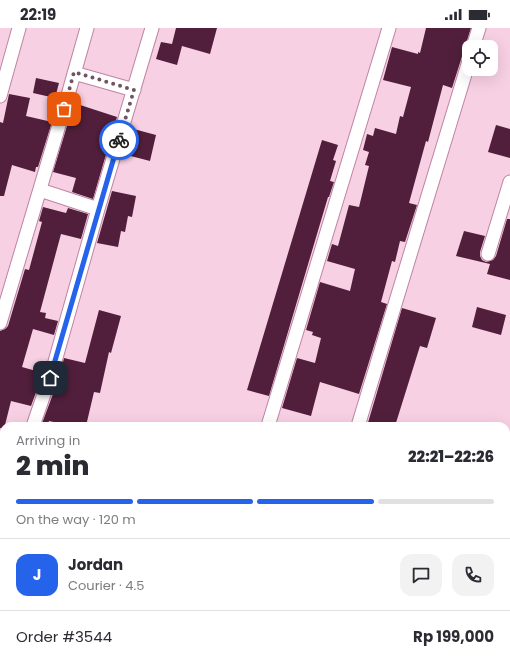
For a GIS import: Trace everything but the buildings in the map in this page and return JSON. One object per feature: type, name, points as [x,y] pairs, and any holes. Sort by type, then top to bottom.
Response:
[{"type":"street","points":[[0,96],[19,28]]},
{"type":"street","points":[[0,322],[87,28]]},
{"type":"street","points":[[34,422],[54,366],[98,209],[152,28]]},
{"type":"street","points":[[269,422],[390,28]]},
{"type":"street","points":[[475,40],[479,28]]},
{"type":"street","points":[[74,72],[134,90]]},
{"type":"street","points":[[359,422],[464,76]]},
{"type":"street","points":[[488,254],[510,182]]},
{"type":"street","points":[[40,190],[98,209]]},
{"type":"way so far","points":[[64,109],[74,72],[134,90],[119,140]]},
{"type":"route","points":[[50,378],[119,140]]}]
